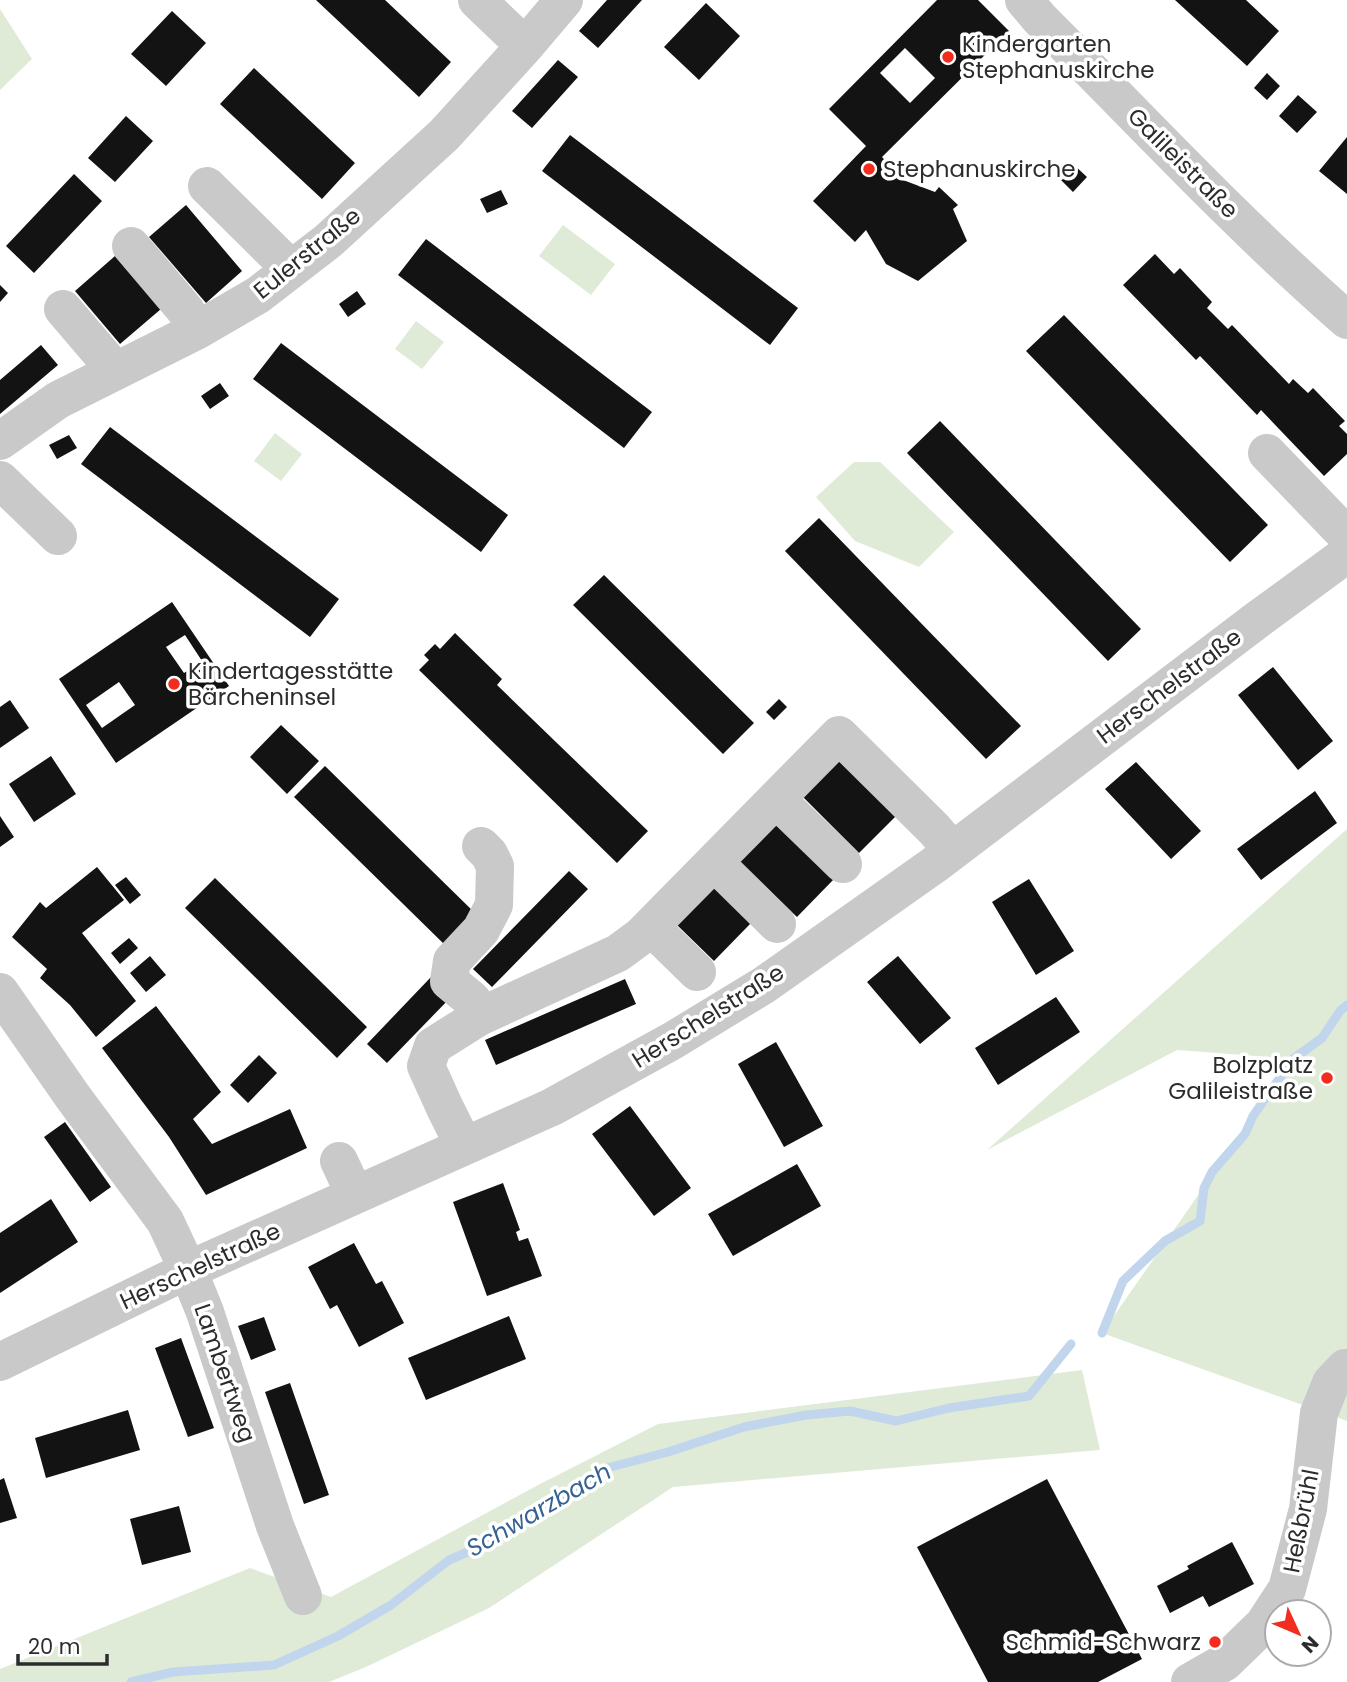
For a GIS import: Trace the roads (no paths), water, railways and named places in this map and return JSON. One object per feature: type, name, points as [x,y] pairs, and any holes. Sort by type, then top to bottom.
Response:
[{"type":"street","points":[[477,0],[525,46]]},
{"type":"street","name":"Eulerstraße","points":[[0,441],[58,400],[196,331],[258,295],[328,241],[444,135],[564,0]]},
{"type":"street","name":"Galileistraße","points":[[1041,6],[1198,179],[1347,320]]},
{"type":"street","points":[[206,186],[292,269]]},
{"type":"street","points":[[131,246],[186,311],[196,331]]},
{"type":"street","points":[[64,309],[104,357],[111,373]]},
{"type":"street","points":[[1267,453],[1347,536]]},
{"type":"street","points":[[0,480],[58,536]]},
{"type":"street","name":"Herschelstraße","points":[[0,1362],[188,1270],[347,1178],[464,1146],[552,1107],[683,1034],[764,985],[934,865],[1347,554]]},
{"type":"street","points":[[464,1146],[426,1066],[433,1046],[479,1017],[618,953],[641,936],[839,735],[934,828],[952,850]]},
{"type":"street","points":[[776,799],[843,864]]},
{"type":"street","points":[[479,1017],[472,1000],[449,981],[452,961],[481,930],[494,905],[495,866],[489,853],[481,846]]},
{"type":"street","points":[[714,862],[777,923]]},
{"type":"street","points":[[651,927],[696,972]]},
{"type":"street","name":"Lambertweg","points":[[0,992],[73,1097],[165,1221],[205,1312],[275,1526],[303,1596]]},
{"type":"street","name":"Heßbrühl","points":[[1190,1682],[1225,1661],[1264,1625],[1287,1589],[1308,1509],[1319,1413],[1331,1383],[1347,1369]]},
{"type":"waterway","name":"Schwarzbach","points":[[1102,1333],[1123,1281],[1165,1241],[1200,1221],[1204,1188],[1212,1172],[1245,1134],[1253,1116],[1293,1059],[1322,1038],[1347,1005]]},
{"type":"waterway","name":"Schwarzbach","points":[[131,1682],[173,1672],[274,1665],[338,1636],[391,1605],[449,1560],[498,1539],[607,1468],[668,1452],[744,1427],[806,1415],[850,1411],[896,1421],[949,1408],[1029,1396],[1071,1344]]},
{"type":"place","name":"Kindergarten Stephanuskirche","points":[[948,57]]},
{"type":"place","name":"Stephanuskirche","points":[[869,169]]},
{"type":"place","name":"Kindertagesstätte Bärcheninsel","points":[[174,684]]},
{"type":"place","name":"Bolzplatz Galileistraße","points":[[1327,1078]]},
{"type":"place","name":"Schmid-Schwarz","points":[[1215,1642]]}]
